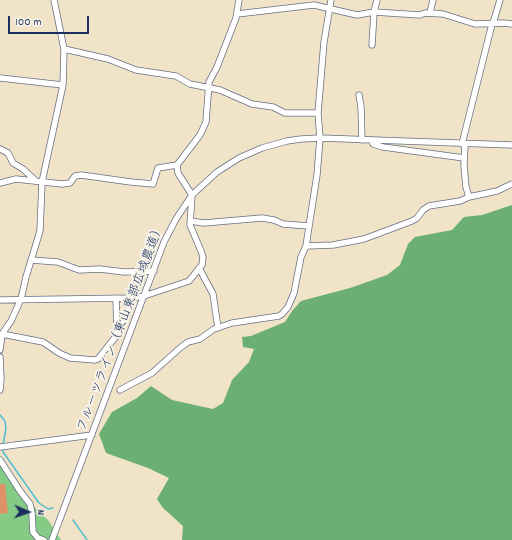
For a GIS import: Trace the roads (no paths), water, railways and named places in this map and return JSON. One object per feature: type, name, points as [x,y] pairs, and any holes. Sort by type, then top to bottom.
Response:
[{"type":"street","points":[[0,350],[1,334],[10,321],[21,299],[30,260],[40,231],[39,181],[63,85],[64,49],[54,0]]},
{"type":"street","points":[[0,183],[16,179],[62,184],[70,183],[75,176],[81,175],[153,184],[158,168],[177,165],[200,135],[206,122],[209,82],[217,67],[237,14],[239,0]]},
{"type":"street","points":[[120,390],[152,373],[188,342],[200,340],[218,328],[232,323],[279,316],[288,307],[294,293],[301,257],[306,246],[317,176],[320,138],[318,113],[324,42],[331,0]]},
{"type":"street","points":[[372,45],[374,12],[377,0]]},
{"type":"street","points":[[430,13],[433,0]]},
{"type":"street","points":[[469,197],[466,187],[463,144],[492,24],[500,0]]},
{"type":"street","points":[[237,14],[314,5],[329,7],[357,15],[374,12],[420,16],[430,13],[443,14],[475,24],[512,24]]},
{"type":"street","points":[[64,49],[108,59],[136,70],[172,75],[190,84],[220,90],[252,104],[273,107],[285,113],[318,113]]},
{"type":"street","points":[[0,78],[63,85]]},
{"type":"street","points":[[359,95],[362,140]]},
{"type":"street","name":"フルーツライン（東山東部広域農道）","points":[[52,540],[170,231],[178,215],[192,195],[217,172],[239,158],[252,152],[266,146],[287,141],[320,138],[512,145]]},
{"type":"street","points":[[372,141],[373,144],[383,147],[464,158]]},
{"type":"street","points":[[0,149],[8,153],[13,163],[39,181]]},
{"type":"street","points":[[0,300],[130,298],[144,296],[189,281],[200,266],[203,257],[190,221],[192,195],[178,173],[177,165]]},
{"type":"street","points":[[306,246],[333,245],[364,239],[412,222],[429,206],[460,201],[469,197],[497,191],[512,184]]},
{"type":"street","points":[[190,221],[204,223],[262,218],[274,220],[283,224],[309,226]]},
{"type":"street","points":[[30,260],[58,262],[79,270],[100,269],[124,272],[154,271]]},
{"type":"street","points":[[200,266],[213,294],[218,328]]},
{"type":"street","points":[[116,298],[117,335]]},
{"type":"street","points":[[1,334],[43,342],[59,353],[70,358],[92,361],[98,359],[117,335],[128,312],[130,298]]},
{"type":"street","points":[[0,357],[0,390]]},
{"type":"street","points":[[0,447],[92,435]]},
{"type":"street","points":[[0,460],[30,504],[33,532],[38,538],[44,540]]},
{"type":"waterway","points":[[0,415],[5,421],[6,428],[3,445]]},
{"type":"waterway","points":[[3,449],[3,452],[39,503],[48,509],[53,508]]},
{"type":"waterway","points":[[73,520],[87,540]]}]
